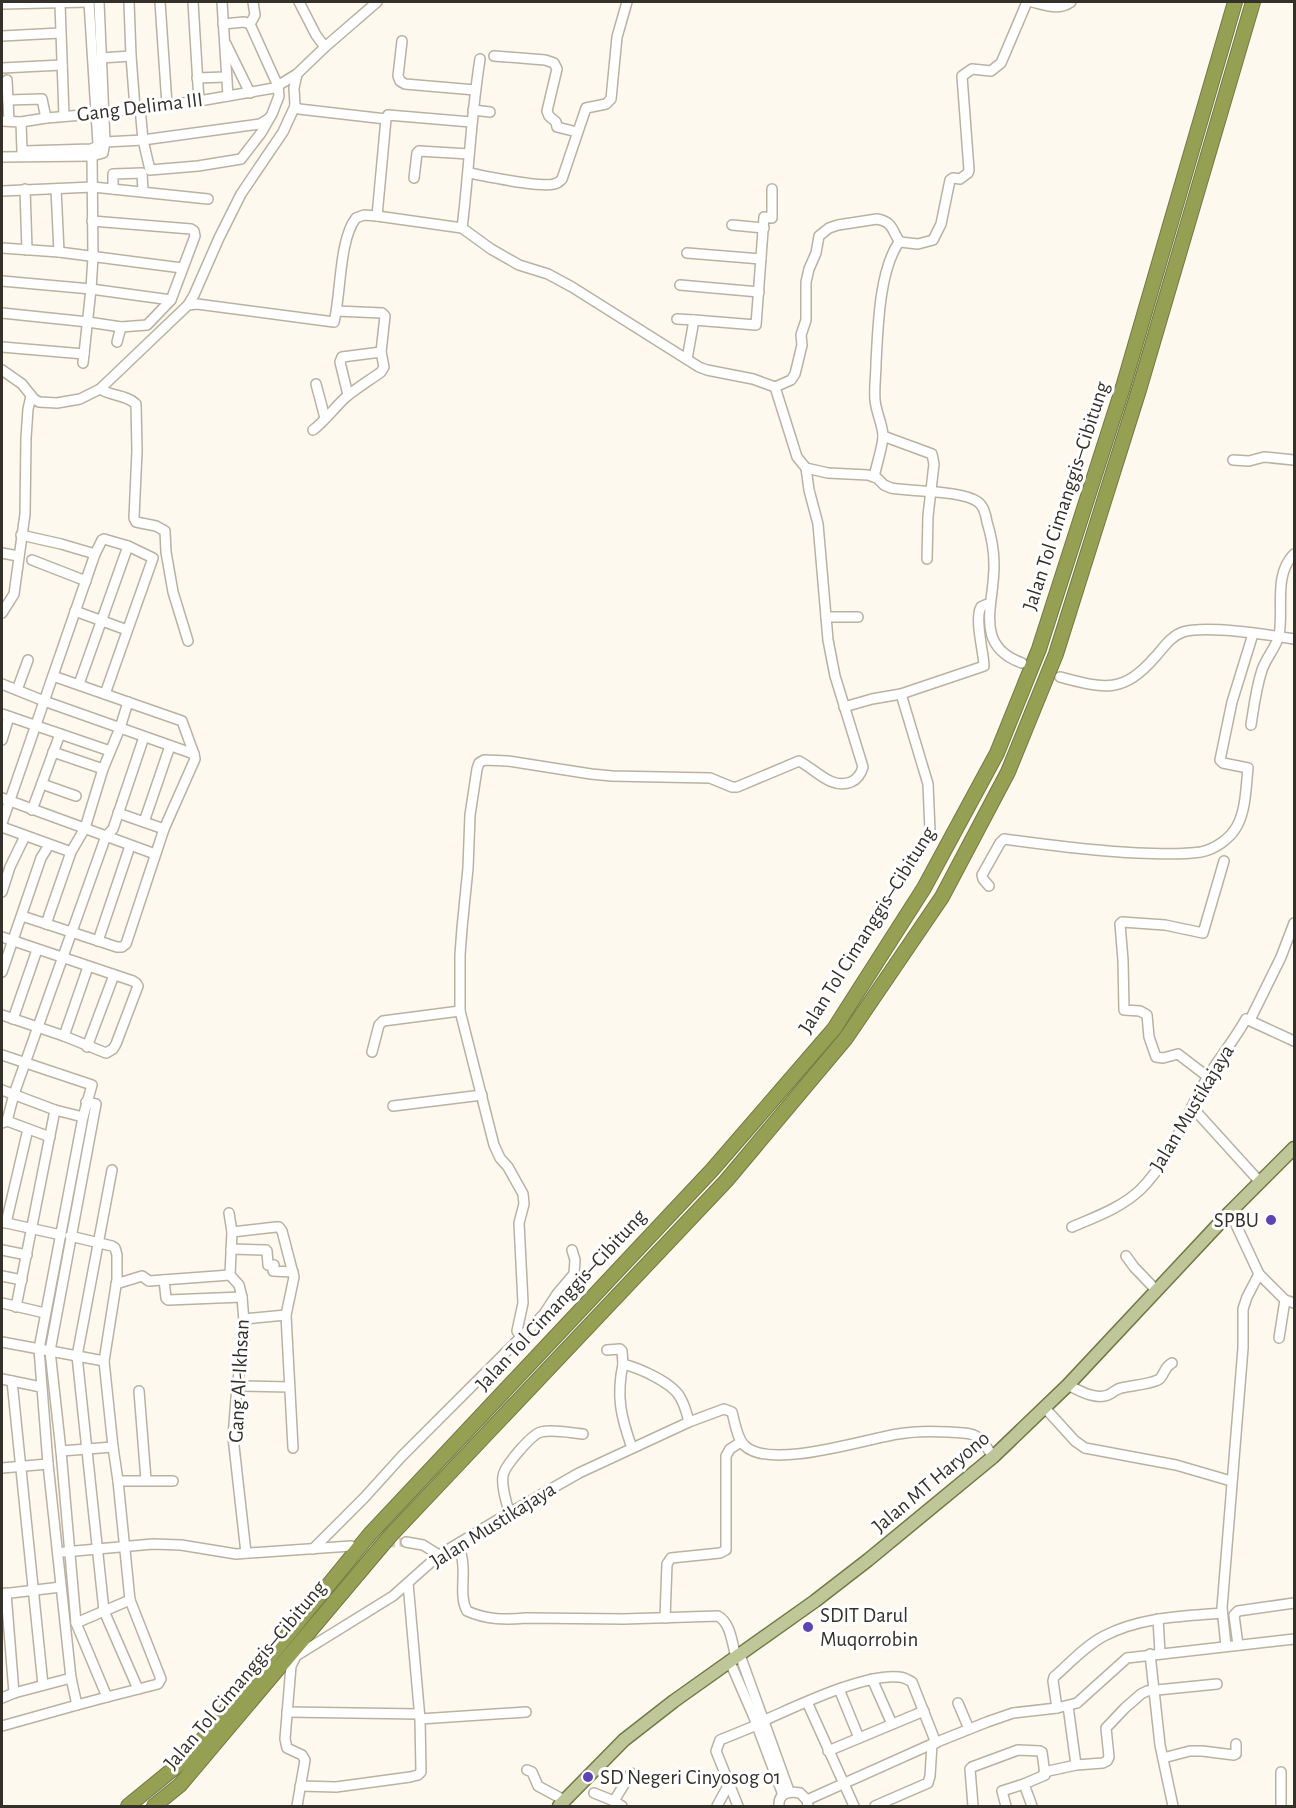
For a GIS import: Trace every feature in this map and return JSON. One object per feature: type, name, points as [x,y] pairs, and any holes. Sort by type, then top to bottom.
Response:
[{"type":"highway","name":"Jalan Tol Cimanggis–Cibitung","points":[[128,1806],[189,1756],[370,1534],[712,1170],[834,1029],[924,888],[997,753],[1039,649],[1123,387],[1235,2]]},
{"type":"highway","name":"Jalan Tol Cimanggis–Cibitung","points":[[154,1806],[180,1785],[390,1536],[726,1181],[846,1038],[942,897],[1008,772],[1056,654],[1139,390],[1253,2]]},
{"type":"main road","name":"Jalan MT Haryono","points":[[561,1803],[624,1740],[868,1560],[993,1457],[1068,1385],[1230,1212],[1294,1148]]},
{"type":"street","points":[[2,4],[89,2],[99,113],[105,142],[103,153],[92,156],[2,157]]},
{"type":"street","points":[[2,152],[92,149],[98,144],[101,58],[99,2]]},
{"type":"street","points":[[129,2],[131,57],[143,140],[150,170],[241,159],[276,106],[279,96],[278,86],[250,24],[244,22],[224,24]]},
{"type":"street","points":[[160,2],[167,105]]},
{"type":"street","points":[[193,2],[199,101]]},
{"type":"street","points":[[222,2],[228,96]]},
{"type":"street","points":[[250,24],[255,15],[253,2]]},
{"type":"street","points":[[299,2],[316,35],[325,46]]},
{"type":"street","name":"Gang Delima III","points":[[5,121],[21,122],[46,117],[199,101],[278,86],[297,74],[325,46],[377,2]]},
{"type":"street","points":[[469,173],[550,185],[562,179],[586,108],[606,104],[611,99],[617,37],[627,2]]},
{"type":"street","points":[[899,242],[923,244],[933,240],[939,230],[950,180],[953,177],[960,179],[968,174],[969,170],[962,76],[972,69],[991,71],[1001,63],[1027,2]]},
{"type":"street","points":[[1032,2],[1057,8],[1071,2]]},
{"type":"street","points":[[60,4],[64,116]]},
{"type":"street","points":[[2,36],[60,33]]},
{"type":"street","points":[[224,39],[250,93]]},
{"type":"street","points":[[402,41],[398,76],[400,81],[405,84],[476,90]]},
{"type":"street","points":[[494,56],[545,60],[554,63],[557,69],[547,111],[556,122],[557,127],[577,132]]},
{"type":"street","points":[[101,58],[131,57]]},
{"type":"street","points":[[462,228],[469,173],[471,122],[480,59]]},
{"type":"street","points":[[2,68],[62,65]]},
{"type":"street","points":[[2,370],[22,384],[39,402],[57,403],[80,399],[100,389],[188,305],[241,194],[283,132],[294,106],[297,74]]},
{"type":"street","points":[[196,78],[225,77]]},
{"type":"street","points":[[5,121],[8,100],[7,80]]},
{"type":"street","points":[[8,100],[42,99],[46,117]]},
{"type":"street","points":[[294,106],[299,109],[386,119]]},
{"type":"street","points":[[473,110],[490,112]]},
{"type":"street","points":[[377,216],[386,119],[390,115],[471,122]]},
{"type":"street","points":[[105,142],[143,140],[260,124],[269,118]]},
{"type":"street","points":[[21,122],[22,151]]},
{"type":"street","points":[[414,178],[419,151],[469,154]]},
{"type":"street","points":[[2,347],[83,358],[93,257],[92,156]]},
{"type":"street","points":[[113,189],[113,174],[142,173],[143,191]]},
{"type":"street","points":[[2,191],[93,187],[208,199]]},
{"type":"street","points":[[25,189],[27,250]]},
{"type":"street","points":[[56,189],[59,252]]},
{"type":"street","points":[[677,319],[756,325],[764,217],[772,218],[772,189]]},
{"type":"street","points":[[188,305],[197,304],[334,322],[339,278],[349,229],[356,218],[364,215],[377,216],[462,228],[491,249],[519,265],[548,274],[572,287],[707,370],[753,379],[775,387],[790,380],[795,374],[802,345],[801,335],[806,320],[806,282],[819,236],[829,228],[838,225],[877,219],[891,225],[899,242]]},
{"type":"street","points":[[2,313],[121,327],[147,325],[171,300],[195,236],[194,231],[92,221]]},
{"type":"street","points":[[732,225],[764,228]]},
{"type":"street","points":[[874,477],[883,436],[875,398],[880,302],[888,270],[899,242]]},
{"type":"street","points":[[2,248],[59,252],[182,268]]},
{"type":"street","points":[[687,253],[761,259]]},
{"type":"street","points":[[2,281],[91,289],[171,300]]},
{"type":"street","points":[[680,285],[759,292]]},
{"type":"street","points":[[313,430],[348,395],[381,372],[384,361],[381,352],[385,316],[337,311]]},
{"type":"street","points":[[687,359],[694,320]]},
{"type":"street","points":[[117,342],[121,327]]},
{"type":"street","points":[[348,395],[340,362],[342,357],[381,352]]},
{"type":"street","points":[[316,384],[325,418]]},
{"type":"street","points":[[521,1337],[517,1331],[524,1303],[519,1223],[524,1204],[523,1194],[497,1152],[460,1011],[460,955],[470,815],[479,763],[484,760],[508,761],[591,774],[710,778],[732,787],[800,761],[824,778],[842,784],[860,776],[862,767],[835,676],[826,617],[818,524],[806,468],[797,457],[775,387]]},
{"type":"street","points":[[100,389],[134,401],[136,404],[137,451],[134,518],[136,522],[156,525],[165,531],[173,592],[188,641]]},
{"type":"street","points":[[2,613],[14,594],[25,514],[26,438],[31,396]]},
{"type":"street","points":[[883,436],[932,454],[934,464],[928,516],[927,560]]},
{"type":"street","points":[[1233,460],[1249,461],[1264,457],[1294,460]]},
{"type":"street","points":[[806,468],[861,474],[874,477],[891,488],[954,495],[978,502],[982,507],[990,532],[994,563],[989,627],[992,639],[1010,659],[1023,663]]},
{"type":"street","points":[[21,535],[95,554]]},
{"type":"street","points":[[71,852],[25,836],[2,825],[5,800],[35,726],[95,554],[103,539],[128,546],[153,558],[105,693]]},
{"type":"street","points":[[79,684],[128,546]]},
{"type":"street","points":[[2,553],[18,556]]},
{"type":"street","points":[[1251,725],[1263,667],[1279,636],[1281,583],[1284,571],[1294,554]]},
{"type":"street","points":[[32,560],[86,581]]},
{"type":"street","points":[[844,707],[901,694],[984,666],[979,631],[980,610],[990,603]]},
{"type":"street","points":[[75,611],[127,630]]},
{"type":"street","points":[[826,617],[858,617]]},
{"type":"street","points":[[1060,677],[1098,686],[1127,682],[1137,676],[1173,637],[1184,632],[1211,630],[1294,639]]},
{"type":"street","points":[[989,886],[982,875],[1004,839],[1106,852],[1162,854],[1202,852],[1217,846],[1228,838],[1238,826],[1242,812],[1248,768],[1223,763],[1220,760],[1232,702],[1253,634]]},
{"type":"street","points":[[17,690],[28,660]]},
{"type":"street","points":[[22,916],[117,947],[126,944],[164,829],[195,759],[182,721],[52,676]]},
{"type":"street","points":[[2,684],[194,754]]},
{"type":"street","points":[[901,694],[928,784],[930,831]]},
{"type":"street","points":[[46,924],[71,852],[85,828],[103,769],[128,702]]},
{"type":"street","points":[[2,740],[5,715],[110,751]]},
{"type":"street","points":[[32,810],[60,734]]},
{"type":"street","points":[[50,1137],[4,1122],[71,932],[106,836],[112,829],[118,813],[144,737]]},
{"type":"street","points":[[144,822],[170,746]]},
{"type":"street","points":[[53,752],[103,769]]},
{"type":"street","points":[[42,784],[76,796]]},
{"type":"street","points":[[5,800],[155,855]]},
{"type":"street","points":[[118,813],[164,829]]},
{"type":"street","points":[[2,892],[10,867],[25,836]]},
{"type":"street","points":[[2,972],[41,858],[50,844]]},
{"type":"street","points":[[98,941],[130,846]]},
{"type":"street","points":[[1208,1077],[1178,1054],[1163,1058],[1156,1057],[1149,1037],[1147,1015],[1140,1011],[1124,1010],[1120,924],[1122,922],[1164,925],[1203,933],[1224,861]]},
{"type":"street","name":"Jalan Mustikajaya","points":[[1072,1227],[1119,1206],[1140,1190],[1159,1167],[1208,1077],[1248,1020],[1281,957],[1294,923]]},
{"type":"street","points":[[2,937],[136,983],[138,988],[115,1047],[106,1053],[2,1015]]},
{"type":"street","points":[[13,1019],[36,950]]},
{"type":"street","points":[[64,1036],[88,967]]},
{"type":"street","points":[[87,1047],[114,975]]},
{"type":"street","points":[[372,1052],[379,1025],[383,1021],[460,1011]]},
{"type":"street","points":[[1248,1020],[1294,1041]]},
{"type":"street","points":[[2,1055],[92,1085],[82,1117],[50,1351],[76,1623],[107,1696]]},
{"type":"street","points":[[2,1090],[55,1110],[82,1117]]},
{"type":"street","points":[[393,1107],[482,1095]]},
{"type":"street","points":[[77,1705],[71,1678],[61,1587],[39,1349],[45,1313],[96,1104],[86,1102]]},
{"type":"street","points":[[1192,1107],[1260,1182]]},
{"type":"street","points":[[16,1306],[55,1110]]},
{"type":"street","points":[[2,1726],[158,1684],[161,1678],[129,1600],[104,1361],[116,1284],[118,1263],[116,1251],[112,1246],[4,1222],[28,1130]]},
{"type":"street","points":[[112,1170],[77,1356],[104,1611],[138,1689]]},
{"type":"street","points":[[1230,1212],[1259,1274],[1290,1302],[1279,1338]]},
{"type":"street","points":[[116,1284],[142,1276],[148,1281],[230,1275],[232,1232],[229,1213]]},
{"type":"street","points":[[232,1232],[279,1227],[282,1231],[293,1272],[286,1315],[293,1448]]},
{"type":"street","points":[[231,1249],[266,1250],[268,1264],[274,1265],[273,1271],[293,1272]]},
{"type":"street","points":[[2,1250],[27,1255]]},
{"type":"street","points":[[314,1549],[402,1456],[544,1314],[576,1271],[572,1250]]},
{"type":"street","points":[[1126,1256],[1156,1290]]},
{"type":"street","points":[[1231,1645],[1222,1608],[1243,1348],[1243,1309],[1259,1274]]},
{"type":"street","name":"Gang Al-Ikhsan","points":[[230,1275],[239,1284],[244,1319],[245,1338],[237,1386],[234,1448],[246,1553]]},
{"type":"street","points":[[2,1276],[22,1280]]},
{"type":"street","points":[[164,1280],[168,1300],[242,1297]]},
{"type":"street","points":[[2,1304],[45,1313]]},
{"type":"street","points":[[244,1319],[286,1315]]},
{"type":"street","points":[[2,1342],[104,1361]]},
{"type":"street","points":[[607,1350],[621,1349],[623,1364],[619,1399],[622,1419],[632,1448]]},
{"type":"street","points":[[1068,1385],[1086,1394],[1106,1395],[1122,1387],[1159,1380],[1163,1370],[1172,1363]]},
{"type":"street","points":[[623,1364],[636,1367],[666,1383],[681,1398],[690,1422]]},
{"type":"street","points":[[2,1379],[41,1387]]},
{"type":"street","points":[[12,1382],[44,1685]]},
{"type":"street","points":[[237,1386],[289,1387]]},
{"type":"street","points":[[139,1391],[146,1480]]},
{"type":"street","points":[[1045,1408],[1085,1448],[1176,1466],[1231,1481]]},
{"type":"street","name":"Jalan Mustikajaya","points":[[287,1712],[291,1666],[296,1656],[393,1596],[439,1555],[509,1513],[579,1473],[690,1422],[724,1409],[732,1412],[741,1442]]},
{"type":"street","points":[[509,1513],[503,1486],[503,1474],[535,1434],[547,1431],[583,1434]]},
{"type":"street","points":[[665,1618],[667,1564],[671,1558],[720,1553],[726,1550],[726,1456],[730,1449],[741,1442],[753,1451],[767,1455],[813,1452],[900,1433],[933,1431],[977,1436],[993,1457]]},
{"type":"street","points":[[61,1450],[113,1447]]},
{"type":"street","points":[[2,1468],[48,1464]]},
{"type":"street","points":[[118,1481],[173,1481]]},
{"type":"street","points":[[406,1542],[423,1545],[439,1555],[457,1552],[461,1554],[464,1562],[465,1608],[476,1615],[491,1619],[718,1616],[724,1619],[735,1658],[786,1793]]},
{"type":"street","points":[[58,1552],[170,1544],[226,1554],[351,1546]]},
{"type":"street","points":[[300,1786],[336,1787],[418,1775],[422,1770],[408,1583]]},
{"type":"street","points":[[14,1693],[4,1594],[61,1587]]},
{"type":"street","points":[[76,1623],[129,1600]]},
{"type":"street","points":[[1231,1645],[1235,1612],[1294,1603]]},
{"type":"street","points":[[1057,1708],[1054,1677],[1103,1636],[1158,1619],[1222,1608]]},
{"type":"street","points":[[1158,1619],[1160,1653]]},
{"type":"street","points":[[778,1806],[778,1802],[786,1793],[800,1793],[807,1803],[843,1784],[934,1744],[1013,1713],[1057,1708],[1078,1702],[1124,1659],[1150,1654],[1294,1639]]},
{"type":"street","points":[[1150,1654],[1163,1758],[1173,1806]]},
{"type":"street","points":[[738,1806],[716,1751],[720,1740],[757,1714],[807,1702],[872,1679],[898,1677],[912,1682],[924,1711],[934,1744],[930,1776],[928,1783],[875,1806]]},
{"type":"street","points":[[2,1698],[71,1678]]},
{"type":"street","points":[[872,1679],[892,1724]]},
{"type":"street","points":[[1044,1772],[1107,1761],[1109,1756],[1106,1728],[1141,1694],[1153,1689],[1217,1684]]},
{"type":"street","points":[[839,1689],[859,1738]]},
{"type":"street","points":[[807,1702],[854,1806]]},
{"type":"street","points":[[958,1703],[969,1729]]},
{"type":"street","points":[[1068,1706],[1076,1766]]},
{"type":"street","points":[[828,1751],[924,1711]]},
{"type":"street","points":[[297,1806],[305,1760],[302,1755],[289,1750],[286,1746],[287,1712],[419,1717],[525,1712]]},
{"type":"street","points":[[1163,1758],[1190,1751],[1233,1755],[1236,1754],[1236,1744]]},
{"type":"street","points":[[973,1806],[970,1769],[972,1767],[1018,1750],[1040,1751],[1044,1776],[1002,1791],[1006,1806]]},
{"type":"street","points":[[527,1770],[532,1772],[538,1786],[561,1803]]},
{"type":"street","points":[[1281,1772],[1281,1806]]},
{"type":"street","points":[[614,1801],[631,1773]]},
{"type":"street","points":[[717,1806],[729,1784]]},
{"type":"street","points":[[1024,1784],[1032,1806]]},
{"type":"street","points":[[594,1793],[622,1806]]},
{"type":"tunnel","points":[[359,1545],[406,1542]]},
{"type":"place","name":"SPBU","points":[[1271,1220]]},
{"type":"place","name":"SDIT Darul Muqorrobin","points":[[808,1627]]},
{"type":"place","name":"SD Negeri Cinyosog 01","points":[[588,1777]]}]
